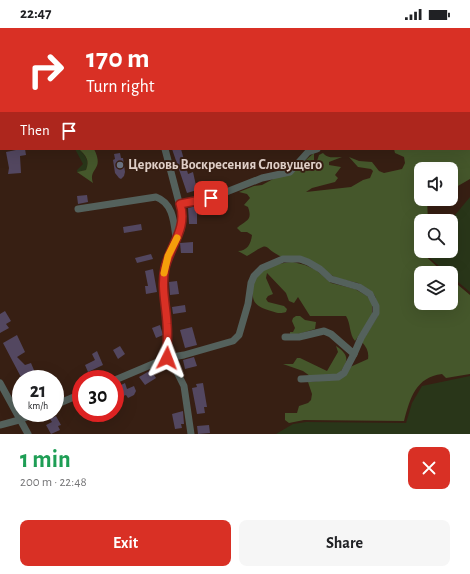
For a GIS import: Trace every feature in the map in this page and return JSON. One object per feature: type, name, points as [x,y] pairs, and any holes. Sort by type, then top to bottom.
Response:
[{"type":"street","points":[[165,150],[180,204],[182,219],[181,230],[166,262],[163,284],[168,336],[167,358],[176,370],[184,386],[191,434]]},
{"type":"street","points":[[180,204],[206,200],[262,178],[286,173],[293,169],[308,152],[314,150]]},
{"type":"street","points":[[171,211],[178,196]]},
{"type":"street","points":[[78,209],[153,197],[164,202],[171,211],[176,238]]},
{"type":"street","points":[[124,376],[167,358],[229,344],[236,339],[248,304],[250,287],[254,276],[262,268],[274,262],[291,258],[314,265],[331,279],[359,287],[370,294],[376,306],[376,313],[363,334],[344,373],[338,378],[301,379]]},
{"type":"street","points":[[285,337],[299,337],[324,331],[331,334],[354,354]]},
{"type":"street","points":[[0,383],[12,406]]},
{"type":"street","points":[[0,425],[12,422]]},
{"type":"street","points":[[20,422],[28,434]]},
{"type":"green space","points":[[76,150],[80,150],[87,161],[86,170],[77,172],[83,164]]},
{"type":"green space","points":[[80,150],[94,150],[97,156],[98,161],[92,178],[93,183],[77,172],[86,170],[88,163]]},
{"type":"green space","points":[[394,150],[470,150],[470,179],[458,186],[458,162],[414,162],[414,206],[427,206],[428,214],[414,214],[414,258],[428,258],[436,266],[414,266],[414,310],[458,310],[458,285],[470,295],[470,374],[446,378],[442,374],[426,379],[420,384],[412,397],[404,421],[304,420],[289,423],[285,420],[285,413],[297,413],[299,406],[308,403],[311,400],[312,394],[308,382],[340,379],[350,367],[368,359],[367,350],[362,342],[378,316],[377,302],[371,291],[358,283],[336,278],[324,270],[282,257],[266,247],[260,248],[247,256],[238,251],[244,250],[248,246],[252,235],[247,232],[241,232],[237,228],[248,220],[250,215],[248,207],[244,205],[250,198],[247,194],[239,192],[254,186],[262,185],[301,164],[314,153],[314,160],[317,161],[319,155],[323,153],[329,157],[342,157],[329,162],[329,165],[341,167],[335,175],[338,178],[335,182],[312,188],[306,192],[351,187],[370,178],[373,171],[371,169],[358,167],[349,157],[359,161],[372,162],[379,171],[384,173],[402,169],[405,163],[404,157],[395,153]]},
{"type":"green space","points":[[470,197],[470,292],[458,282],[458,266],[439,266],[430,258],[458,258],[458,214],[456,214]]},
{"type":"green space","points":[[293,262],[316,270],[331,283],[355,289],[367,296],[372,303],[372,316],[355,341],[346,316],[310,316],[298,297],[294,303],[289,301],[286,293],[267,273],[266,278],[273,294],[268,296],[266,299],[268,302],[284,306],[287,309],[286,312],[275,312],[262,308],[256,304],[253,293],[254,283],[258,274],[274,265]]},
{"type":"green space","points":[[296,316],[300,316],[305,320],[316,322],[315,329],[298,334],[290,334],[290,332],[293,332],[295,328],[292,321]]},
{"type":"green space","points":[[336,346],[346,356],[346,363],[338,375],[310,376],[303,371],[283,364],[293,364],[297,358],[300,358],[327,371],[338,352]]},
{"type":"green space","points":[[470,376],[470,434],[276,434],[293,424],[306,422],[406,423],[412,403],[422,386]]},
{"type":"building","points":[[25,150],[26,155],[20,156],[21,173],[8,174],[9,168],[6,152]]},
{"type":"building","points":[[172,150],[181,150],[188,174],[193,172],[197,190],[187,193]]},
{"type":"building","name":"Церковь Воскресения Словущего","points":[[120,153],[121,158],[123,158],[125,172],[121,179],[115,173],[113,160],[115,159],[114,154]]},
{"type":"building","points":[[87,195],[88,202],[78,204],[77,196]]},
{"type":"building","points":[[197,206],[197,224],[189,224],[188,208]]},
{"type":"building","points":[[141,224],[142,230],[124,233],[123,227]]},
{"type":"building","points":[[193,242],[193,253],[181,253],[180,243]]},
{"type":"building","points":[[151,254],[153,259],[137,263],[135,258]]},
{"type":"building","points":[[153,269],[157,292],[146,294],[145,286],[148,286],[145,271]]},
{"type":"building","points":[[177,281],[179,294],[170,295],[169,282]]},
{"type":"building","points":[[185,305],[186,312],[173,314],[172,307]]},
{"type":"building","points":[[5,311],[11,321],[6,324],[9,328],[0,333],[0,314]]},
{"type":"building","points":[[160,325],[163,335],[156,338],[152,328]]},
{"type":"building","points":[[192,327],[197,345],[185,348],[180,330]]},
{"type":"building","points":[[17,335],[25,352],[17,357],[25,365],[31,363],[34,370],[17,370],[3,343]]},
{"type":"building","points":[[120,346],[125,354],[118,359],[113,350]]},
{"type":"building","points":[[97,351],[103,365],[92,370],[87,370],[85,365],[95,360],[92,354]]},
{"type":"building","points":[[194,357],[197,366],[185,369],[183,360]]},
{"type":"building","points":[[151,370],[156,378],[145,385],[139,377]]},
{"type":"building","points":[[203,383],[207,407],[204,407],[205,413],[197,414],[192,388],[197,387],[196,384]]},
{"type":"building","points":[[124,384],[127,389],[134,386],[136,391],[134,395],[128,398],[126,395],[124,396]]},
{"type":"building","points":[[183,411],[184,424],[181,424],[182,428],[175,429],[172,414]]},
{"type":"building","points":[[52,422],[59,422],[61,425],[58,426],[60,430],[51,434],[46,425]]},
{"type":"building","points":[[209,425],[210,433],[198,434],[197,426]]},
{"type":"slow traffic","points":[[164,273],[168,256],[177,238]]},
{"type":"place","name":"Церковь Воскресения Словущего","points":[[120,165]]},
{"type":"route","points":[[167,358],[168,336],[163,284],[168,256],[181,230],[182,214],[180,204],[211,198]]}]
